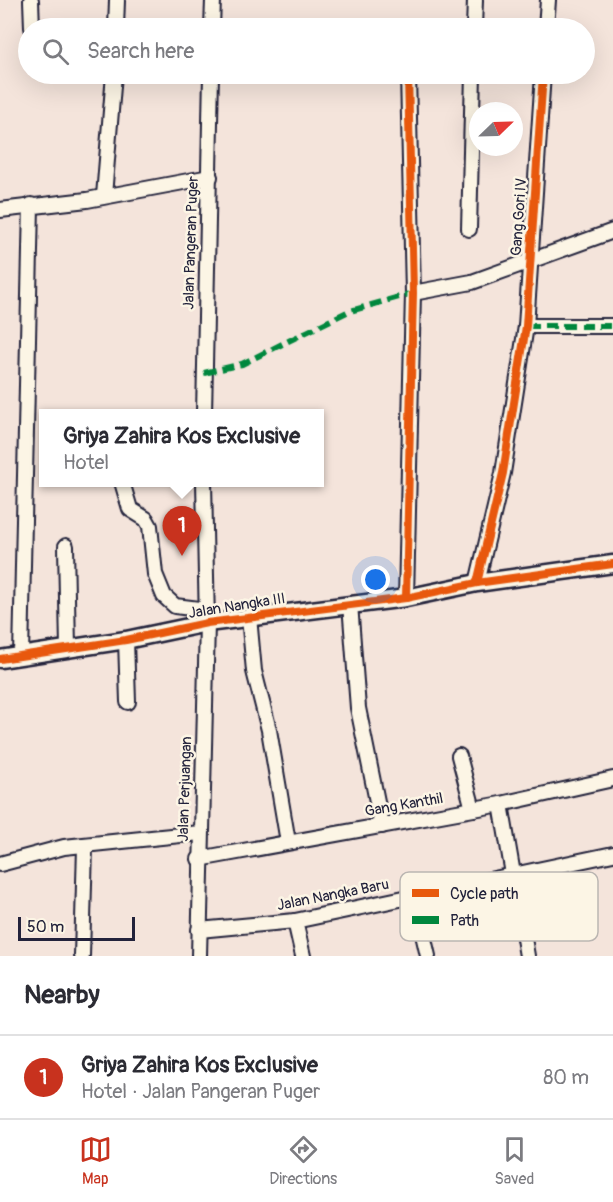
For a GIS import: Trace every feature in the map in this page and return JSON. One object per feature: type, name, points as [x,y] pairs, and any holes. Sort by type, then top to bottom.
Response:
[{"type":"street","points":[[32,0],[32,18]]},
{"type":"street","points":[[116,18],[117,0]]},
{"type":"street","points":[[212,18],[213,0]]},
{"type":"street","points":[[474,18],[475,0]]},
{"type":"street","points":[[547,18],[550,0]]},
{"type":"street","points":[[104,196],[113,84]]},
{"type":"street","name":"Jalan Pangeran Puger","points":[[204,409],[212,84]]},
{"type":"street","points":[[406,598],[413,293],[408,84]]},
{"type":"street","points":[[469,229],[473,84]]},
{"type":"street","name":"Gang Gori IV","points":[[526,326],[542,84]]},
{"type":"street","points":[[0,210],[104,196],[210,177]]},
{"type":"street","points":[[21,656],[31,206]]},
{"type":"street","points":[[413,293],[472,282],[613,231]]},
{"type":"street","points":[[477,583],[503,473],[526,326],[613,326]]},
{"type":"street","points":[[123,487],[130,509],[146,519],[150,526],[155,574],[164,596],[175,606],[207,617],[204,487]]},
{"type":"street","points":[[66,546],[68,649]]},
{"type":"street","name":"Jalan Nangka III","points":[[0,659],[126,640],[207,617],[249,617],[406,598],[477,583],[613,564]]},
{"type":"street","points":[[350,604],[358,708],[382,826]]},
{"type":"street","name":"Jalan Perjuangan","points":[[199,956],[199,858],[207,617]]},
{"type":"street","points":[[249,617],[254,671],[269,730],[288,843]]},
{"type":"street","points":[[126,640],[128,702]]},
{"type":"street","points":[[459,756],[473,809]]},
{"type":"street","name":"Gang Kanthil","points":[[199,858],[501,804],[613,779]]},
{"type":"street","points":[[501,804],[511,872]]},
{"type":"street","points":[[0,864],[53,849],[85,847],[113,840],[200,833]]},
{"type":"street","points":[[82,956],[85,847]]},
{"type":"street","name":"Jalan Nangka Baru","points":[[531,872],[613,855]]},
{"type":"street","name":"Jalan Nangka Baru","points":[[199,930],[295,921],[400,899]]},
{"type":"street","points":[[295,921],[303,956]]},
{"type":"street","points":[[424,941],[428,956]]},
{"type":"street","points":[[524,941],[527,956]]},
{"type":"marked path","points":[[204,373],[242,364],[347,312],[413,293]]},
{"type":"marked path","points":[[526,326],[613,326]]},
{"type":"cycle path","points":[[406,598],[413,293],[408,84]]},
{"type":"cycle path","points":[[477,583],[503,473],[526,326],[542,84]]},
{"type":"cycle path","points":[[0,659],[126,640],[207,623],[406,598],[477,583],[613,564]]},
{"type":"place","name":"Griya Zahira Kos Exclusive","points":[[182,556]]}]
